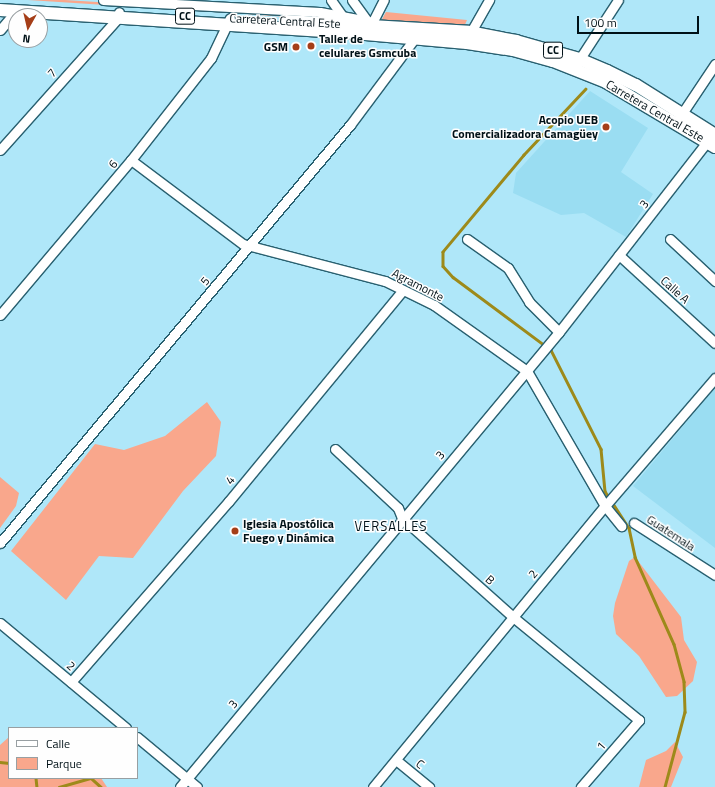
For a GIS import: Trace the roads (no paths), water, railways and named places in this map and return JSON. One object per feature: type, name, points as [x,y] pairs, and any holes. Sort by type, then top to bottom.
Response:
[{"type":"main road","name":"Carretera Central Este","points":[[6,6],[229,22],[347,23],[418,33],[516,40],[636,85],[679,118],[713,139]]},
{"type":"street","points":[[103,0],[320,12],[347,23]]},
{"type":"street","points":[[320,12],[326,0]]},
{"type":"street","points":[[330,0],[347,23]]},
{"type":"street","points":[[352,0],[371,27],[384,0]]},
{"type":"street","points":[[468,37],[489,0]]},
{"type":"street","points":[[577,63],[618,0]]},
{"type":"street","points":[[0,30],[6,6]]},
{"type":"street","name":"7","points":[[0,150],[118,15]]},
{"type":"street","name":"6","points":[[0,315],[131,160],[210,58],[229,22]]},
{"type":"street","name":"5","points":[[0,542],[350,125],[418,33]]},
{"type":"street","points":[[679,118],[715,64]]},
{"type":"street","name":"3","points":[[180,787],[402,518],[560,332],[619,255],[713,139]]},
{"type":"street","name":"Agramonte","points":[[131,160],[243,244],[385,281],[434,305],[527,371],[605,506],[621,526]]},
{"type":"street","points":[[467,239],[508,268],[528,302],[560,332]]},
{"type":"street","points":[[670,239],[715,281]]},
{"type":"street","name":"Calle A","points":[[619,255],[715,343]]},
{"type":"street","name":"4","points":[[71,682],[229,501],[403,290]]},
{"type":"street","name":"2","points":[[373,787],[605,506],[715,378]]},
{"type":"street","name":"B","points":[[335,449],[398,508],[402,518],[513,617],[639,720]]},
{"type":"street","name":"Guatemala","points":[[634,523],[715,575]]},
{"type":"street","name":"2","points":[[0,623],[125,727]]},
{"type":"street","name":"1","points":[[581,787],[639,720]]},
{"type":"street","points":[[138,738],[197,787]]},
{"type":"street","name":"C","points":[[396,760],[429,787]]},
{"type":"waterway","points":[[586,89],[524,155],[443,252],[443,266],[453,277],[551,350],[601,449],[605,491],[609,498]]},
{"type":"waterway","points":[[612,502],[629,528],[635,557],[674,644],[684,682],[685,712],[665,787]]},
{"type":"waterway","points":[[0,762],[8,763]]},
{"type":"waterway","points":[[36,779],[37,787]]},
{"type":"waterway","points":[[59,787],[87,779]]},
{"type":"waterway","points":[[92,779],[101,787]]},
{"type":"place","name":"Taller de celulares Gsmcuba","points":[[311,46]]},
{"type":"place","name":"GSM","points":[[296,47]]},
{"type":"place","name":"Acopio UEB Comercializadora Camagüey","points":[[606,127]]},
{"type":"place","name":"Iglesia Apostólica Fuego y Dinámica","points":[[235,531]]},
{"type":"district","name":"VERSALLES","points":[[391,526]]}]
